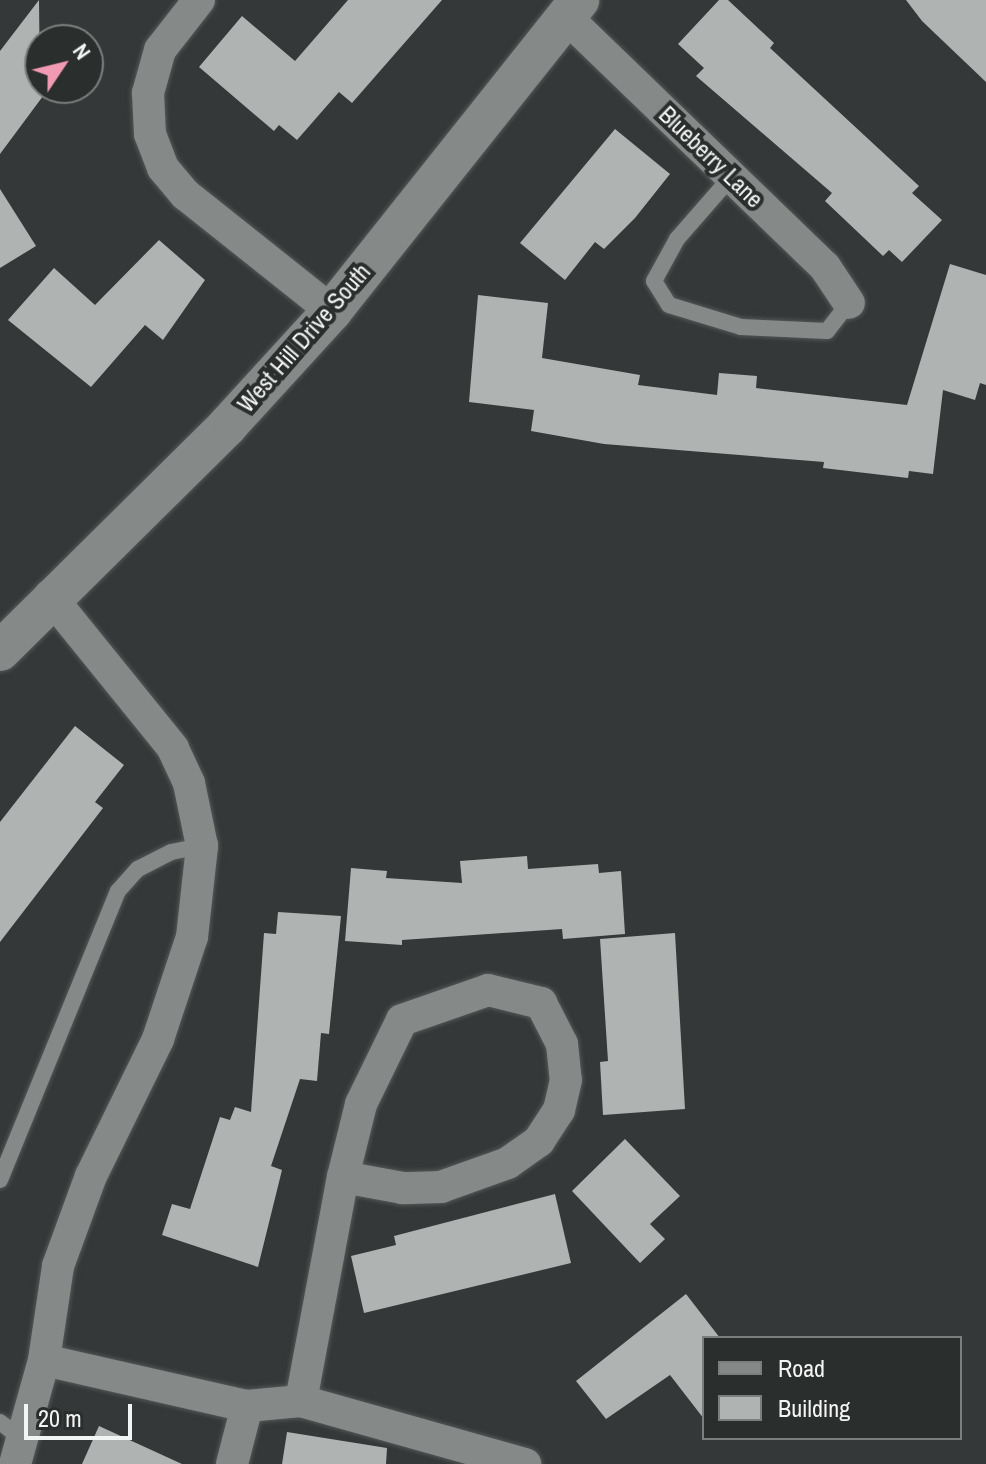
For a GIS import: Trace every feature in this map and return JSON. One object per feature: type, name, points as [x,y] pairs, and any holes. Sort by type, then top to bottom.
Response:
[{"type":"street","points":[[199,0],[160,50],[148,93],[150,134],[163,168],[186,195],[332,311]]},
{"type":"street","name":"West Hill Drive South","points":[[0,651],[50,596],[228,425],[332,311],[572,8]]},
{"type":"street","name":"Blueberry Lane","points":[[572,8],[732,176],[836,279],[849,303]]},
{"type":"street","points":[[13,1442],[44,1360],[58,1266],[91,1176],[158,1039],[192,937],[202,846],[189,783],[173,748],[50,596]]},
{"type":"street","points":[[301,1401],[343,1177],[361,1104],[402,1020],[488,990],[541,1003],[562,1044],[566,1080],[559,1110],[539,1141],[508,1163],[441,1187],[403,1188],[343,1177]]},
{"type":"street","points":[[44,1360],[247,1406],[301,1401],[525,1464]]},
{"type":"street","points":[[232,1464],[247,1406]]},
{"type":"lane","points":[[732,176],[677,239],[654,281],[669,305],[741,327],[827,331],[849,303]]},
{"type":"lane","points":[[0,1180],[118,891],[138,869],[171,852],[202,846]]},
{"type":"building","points":[[39,0],[39,24],[24,24],[24,104],[37,104],[0,154],[0,51]]},
{"type":"building","points":[[348,0],[442,0],[352,103],[339,92],[297,140],[279,125],[274,131],[199,67],[242,16],[295,61]]},
{"type":"building","points":[[719,0],[728,0],[774,43],[770,48],[919,186],[912,193],[942,220],[902,262],[889,250],[883,256],[825,201],[832,193],[696,76],[704,68],[678,44]]},
{"type":"building","points":[[906,0],[986,0],[986,82],[922,21]]},
{"type":"building","points":[[615,129],[670,174],[635,218],[604,249],[595,242],[565,280],[520,243]]},
{"type":"building","points":[[0,189],[36,246],[0,268]]},
{"type":"building","points":[[159,240],[205,280],[163,340],[145,325],[91,387],[8,320],[54,268],[95,305]]},
{"type":"building","points":[[950,264],[986,275],[986,385],[980,383],[975,400],[943,390],[933,474],[909,471],[908,478],[823,468],[824,462],[604,444],[531,431],[534,410],[469,402],[478,295],[548,303],[542,358],[640,375],[638,385],[717,395],[719,373],[757,376],[756,388],[907,405]]},
{"type":"building","points":[[75,726],[124,765],[95,802],[103,808],[0,942],[0,822]]},
{"type":"building","points":[[527,856],[528,869],[598,864],[599,873],[621,871],[625,934],[563,939],[562,929],[402,940],[402,945],[345,941],[351,868],[387,871],[386,878],[462,883],[460,861]]},
{"type":"building","points":[[278,912],[341,916],[329,1034],[321,1033],[317,1081],[300,1079],[271,1166],[282,1170],[258,1267],[162,1235],[172,1204],[190,1209],[220,1117],[230,1120],[235,1107],[251,1112],[264,933],[276,934]]},
{"type":"building","points":[[675,933],[685,1109],[603,1115],[600,1062],[608,1061],[600,939]]},
{"type":"building","points":[[625,1139],[680,1196],[650,1224],[665,1239],[640,1263],[572,1191]]},
{"type":"building","points":[[555,1194],[571,1263],[364,1313],[351,1256],[396,1245],[394,1236]]},
{"type":"building","points":[[686,1294],[718,1336],[702,1336],[702,1416],[670,1375],[606,1419],[576,1381]]},
{"type":"building","points":[[99,1426],[182,1464],[82,1464]]},
{"type":"building","points":[[287,1432],[387,1448],[386,1464],[282,1464]]}]
